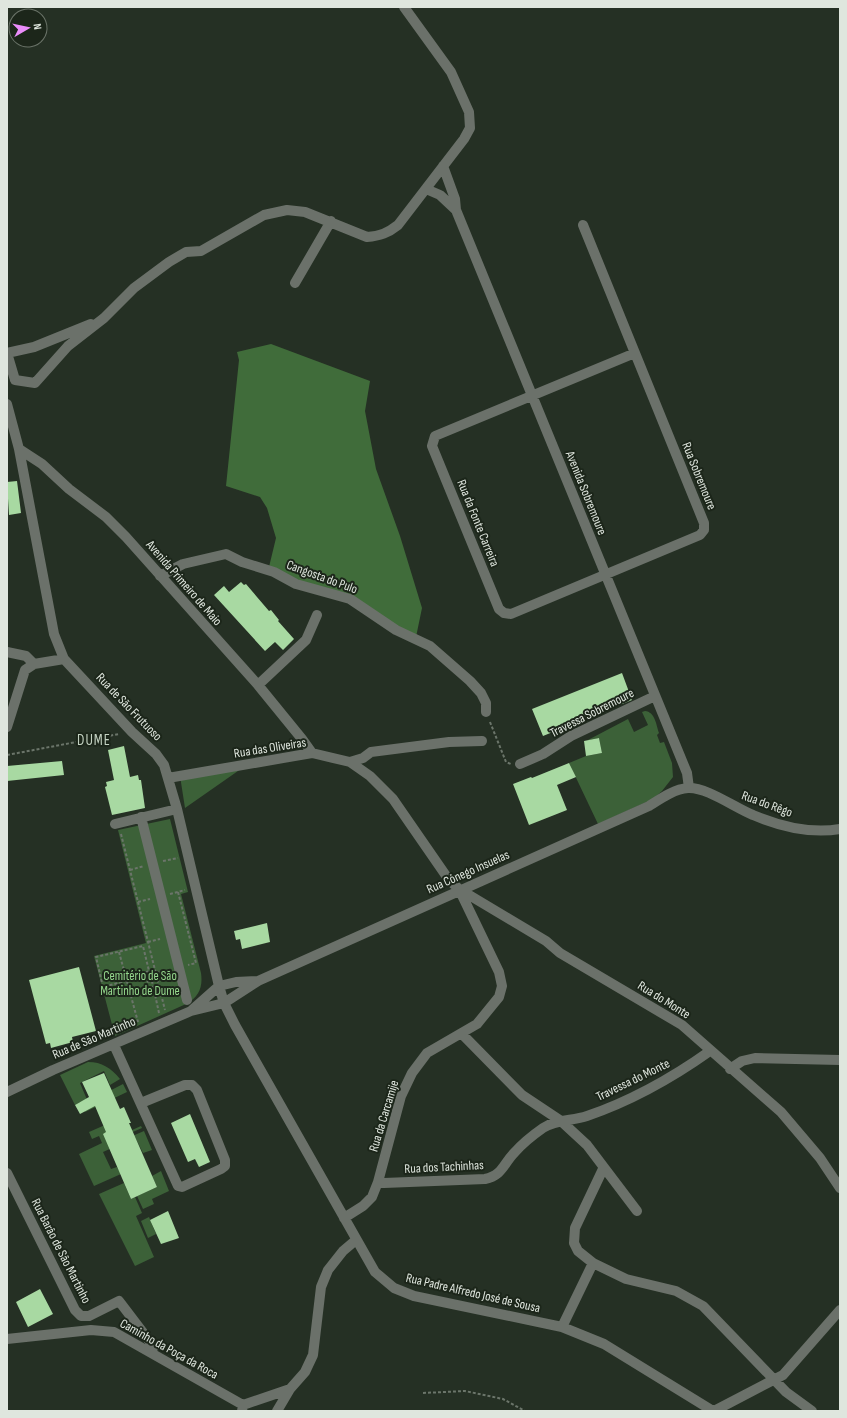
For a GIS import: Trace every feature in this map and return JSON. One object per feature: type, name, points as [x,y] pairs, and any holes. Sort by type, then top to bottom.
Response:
[{"type":"street","points":[[104,318],[34,347],[7,353],[15,380],[35,383],[68,346],[104,318],[134,288],[169,262],[186,252],[201,251],[264,215],[286,210],[305,212],[367,237],[382,235],[398,225],[470,128],[469,112],[451,72],[404,7]]},
{"type":"street","name":"Avenida Sobremoure","points":[[442,166],[455,199],[456,210],[686,773],[688,788]]},
{"type":"street","name":"Avenida Sobremoure","points":[[426,189],[440,195],[456,210]]},
{"type":"street","points":[[295,282],[330,221]]},
{"type":"street","name":"Rua Sobremoure","points":[[583,225],[704,523],[704,530],[700,536],[605,574]]},
{"type":"street","points":[[532,396],[635,353]]},
{"type":"street","name":"Rua da Fonte Carreira","points":[[532,396],[435,436],[432,446],[499,609],[504,613],[511,614],[605,574]]},
{"type":"street","name":"Rua de São Frutuoso","points":[[7,404],[11,430],[20,449],[54,634],[64,659],[132,732],[156,754],[164,765],[177,809],[224,1003]]},
{"type":"street","name":"Avenida Primeiro de Maio","points":[[20,449],[42,464],[69,489],[106,517],[126,537],[258,685],[312,753]]},
{"type":"street","name":"Cangosta do Pulo","points":[[160,576],[184,564],[226,554],[242,562],[274,572],[296,584],[350,599],[396,630],[430,646],[435,650],[470,680],[481,693],[486,703],[486,712]]},
{"type":"street","points":[[258,685],[306,640],[316,615]]},
{"type":"street","points":[[7,652],[26,656],[34,664]]},
{"type":"street","points":[[7,727],[25,670],[34,664],[64,659]]},
{"type":"street","name":"Travessa Sobremoure","points":[[520,764],[543,754],[571,736],[655,696]]},
{"type":"street","points":[[350,762],[363,758],[371,752],[449,742],[482,741]]},
{"type":"street","name":"Rua das Oliveiras","points":[[168,778],[312,753],[350,762],[370,776],[394,799],[449,880],[459,889]]},
{"type":"street","name":"Rua do Rêgo","points":[[688,788],[701,790],[753,815],[800,829],[840,829]]},
{"type":"street","name":"Rua Cónego Insuelas","points":[[224,1003],[258,981],[459,889],[649,806],[678,790],[688,788]]},
{"type":"street","points":[[115,824],[177,809]]},
{"type":"street","points":[[141,818],[187,1000]]},
{"type":"street","name":"Rua da Carcamije","points":[[344,1218],[363,1206],[372,1197],[378,1182],[401,1096],[412,1073],[427,1053],[477,1024],[499,997],[502,986],[499,972],[459,889]]},
{"type":"street","name":"Rua do Monte","points":[[459,889],[546,941],[560,953],[682,1025],[730,1069],[781,1112],[820,1158],[840,1188]]},
{"type":"street","name":"Rua Cónego Insuelas","points":[[219,986],[236,982],[258,981]]},
{"type":"street","name":"Rua de São Martinho","points":[[191,1011],[219,986]]},
{"type":"street","name":"Rua de São Martinho","points":[[7,1092],[52,1070],[191,1011],[224,1003]]},
{"type":"street","name":"Rua Padre Alfredo José de Sousa","points":[[224,1003],[375,1272],[394,1288],[414,1296],[562,1327],[604,1344],[713,1411]]},
{"type":"street","points":[[462,1034],[522,1095],[561,1121],[587,1145],[637,1211]]},
{"type":"street","points":[[114,1044],[178,1186],[182,1187],[225,1166],[225,1160],[197,1090],[192,1085],[185,1085],[141,1103]]},
{"type":"street","name":"Travessa do Monte","points":[[561,1121],[585,1117],[642,1093],[681,1072],[710,1051]]},
{"type":"street","points":[[730,1069],[742,1061],[756,1058],[840,1060]]},
{"type":"street","name":"Rua dos Tachinhas","points":[[378,1182],[384,1184],[485,1179],[495,1177],[519,1148],[543,1128],[561,1121]]},
{"type":"street","points":[[603,1168],[575,1228],[574,1243],[578,1251],[593,1263],[626,1279],[676,1290],[703,1306],[786,1392],[812,1411]]},
{"type":"street","name":"Rua Barão de São Martinho","points":[[7,1173],[75,1310],[81,1316],[89,1316],[119,1301],[154,1347]]},
{"type":"street","points":[[277,1411],[290,1389],[305,1372],[313,1355],[321,1287],[328,1270],[343,1252],[356,1240]]},
{"type":"street","points":[[562,1327],[593,1263]]},
{"type":"street","points":[[713,1411],[783,1375],[840,1310]]},
{"type":"street","name":"Caminho da Poça da Roca","points":[[7,1339],[91,1330],[114,1332],[242,1408]]},
{"type":"street","points":[[242,1408],[290,1389]]},
{"type":"path","points":[[486,712],[506,762],[520,764]]},
{"type":"path","points":[[7,754],[132,732]]},
{"type":"path","points":[[178,892],[196,963]]},
{"type":"path","points":[[155,974],[145,977],[103,987],[96,957],[143,946],[149,971],[144,972],[145,977],[146,982],[152,981],[160,1012]]},
{"type":"path","points":[[119,952],[138,1023]]},
{"type":"path","points":[[424,1393],[465,1391],[503,1399],[525,1411]]},
{"type":"green space","points":[[271,344],[370,381],[365,411],[376,469],[400,536],[422,608],[416,637],[362,604],[298,580],[269,567],[276,538],[267,508],[260,497],[226,486],[239,360],[237,352]]},
{"type":"green space","points":[[645,711],[651,714],[655,719],[659,733],[657,735],[660,743],[664,742],[672,763],[673,777],[662,791],[653,799],[598,824],[569,763],[586,756],[602,753],[599,738],[586,741],[628,719],[634,732],[648,725],[642,712]]},
{"type":"green space","points":[[248,764],[185,808],[180,776]]},
{"type":"green space","name":"Cemitério de São Martinho de Dume","points":[[170,819],[188,892],[181,894],[201,973],[201,987],[197,995],[186,1004],[115,1036],[94,956],[146,943],[118,830]]},
{"type":"green space","points":[[88,1062],[106,1066],[120,1079],[110,1085],[104,1071],[80,1083],[88,1102],[123,1084],[127,1092],[85,1112],[80,1102],[75,1105],[60,1075]]},
{"type":"green space","points":[[105,1125],[112,1139],[141,1126],[142,1128],[119,1138],[121,1144],[103,1152],[111,1169],[117,1167],[121,1174],[94,1186],[79,1154],[102,1143],[99,1136],[92,1139],[89,1132]]},
{"type":"green space","points":[[144,1131],[152,1150],[143,1153],[135,1137],[124,1142],[123,1140]]},
{"type":"green space","points":[[161,1171],[169,1191],[152,1199],[154,1204],[143,1209],[137,1196],[157,1187],[152,1176]]},
{"type":"green space","points":[[124,1183],[131,1199],[135,1197],[142,1213],[136,1216],[154,1257],[135,1266],[99,1194]]},
{"type":"green space","points":[[149,1217],[156,1234],[148,1238],[141,1221]]},
{"type":"building","points":[[17,481],[21,513],[9,515],[7,482]]},
{"type":"building","points":[[241,582],[244,585],[246,584],[269,611],[271,610],[279,620],[278,621],[294,639],[283,650],[275,642],[265,651],[214,595],[224,586],[229,592]]},
{"type":"building","points":[[622,673],[632,700],[543,736],[532,709]]},
{"type":"building","points":[[599,738],[602,753],[586,756],[584,741]]},
{"type":"building","points":[[124,746],[130,777],[138,775],[139,780],[141,780],[145,808],[112,815],[105,787],[107,786],[106,782],[114,780],[108,750]]},
{"type":"building","points":[[62,761],[64,775],[7,781],[7,766]]},
{"type":"building","points":[[569,763],[576,777],[557,785],[567,810],[529,825],[513,784]]},
{"type":"building","points":[[267,923],[270,942],[242,949],[240,939],[236,940],[234,931]]},
{"type":"building","points":[[79,967],[96,1031],[72,1037],[73,1042],[51,1048],[50,1043],[46,1044],[29,980]]},
{"type":"building","points":[[104,1073],[120,1109],[124,1107],[131,1123],[129,1123],[157,1187],[131,1199],[103,1134],[106,1132],[95,1106],[80,1114],[75,1105],[89,1097],[82,1082]]},
{"type":"building","points":[[190,1114],[210,1162],[199,1167],[195,1159],[188,1162],[171,1123]]},
{"type":"building","points":[[168,1211],[179,1238],[161,1244],[150,1220]]},
{"type":"building","points":[[40,1289],[53,1314],[28,1327],[16,1302]]},
{"type":"district","name":"DUME","points":[[94,740]]}]
